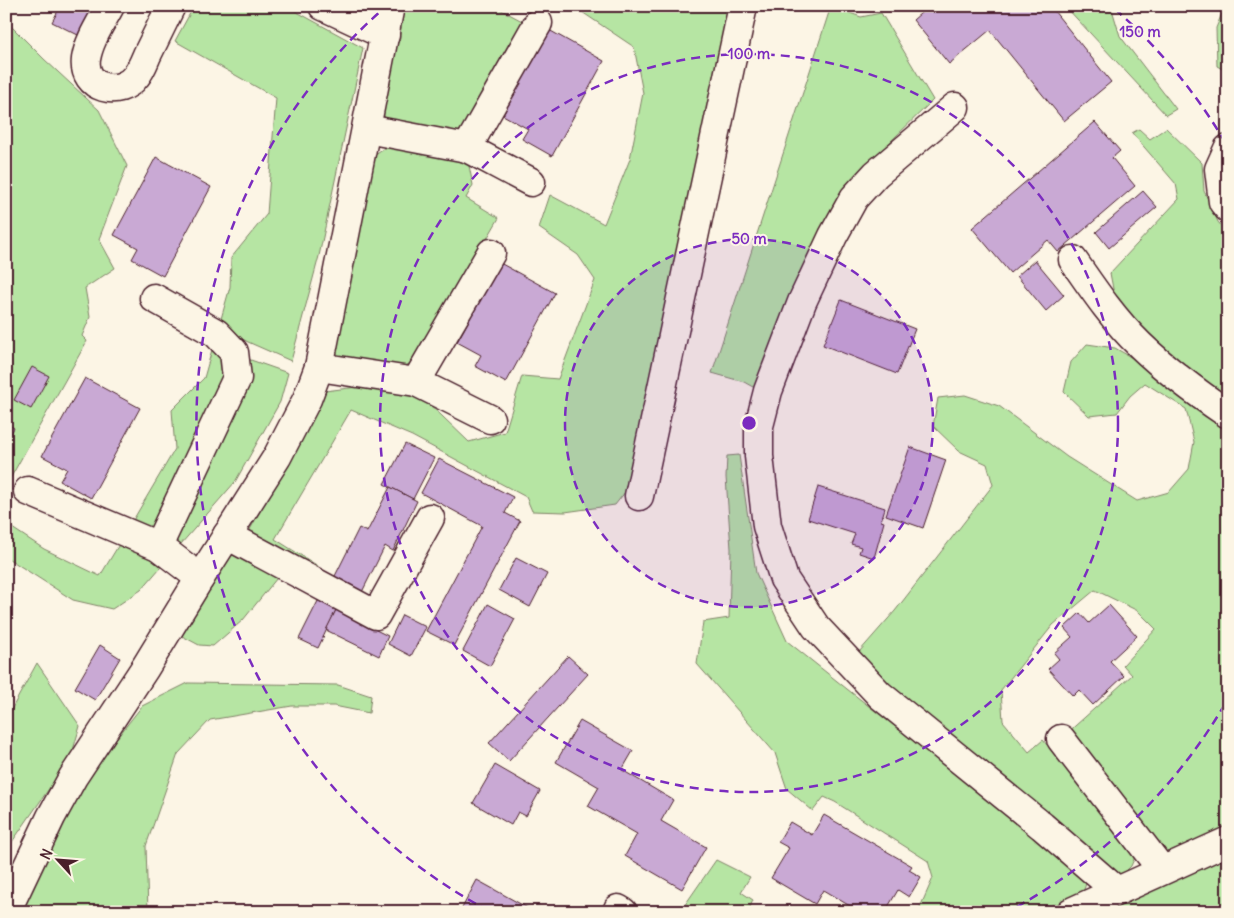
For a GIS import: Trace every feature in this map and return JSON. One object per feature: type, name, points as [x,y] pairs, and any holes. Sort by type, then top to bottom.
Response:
[{"type":"street","points":[[110,6],[90,44],[85,61],[88,76],[97,84],[109,89],[123,87],[136,76],[171,6]]},
{"type":"street","points":[[323,6],[385,35]]},
{"type":"street","points":[[6,912],[51,816],[73,777],[145,668],[277,458],[307,399],[319,367],[390,6]]},
{"type":"street","points":[[639,496],[743,6]]},
{"type":"street","points":[[467,148],[538,23]]},
{"type":"street","points":[[955,107],[876,174],[854,198],[833,236],[802,302],[768,391],[759,426],[759,456],[767,526],[784,579],[816,627],[880,695],[1042,826],[1117,891]]},
{"type":"street","points":[[367,128],[467,148],[531,182]]},
{"type":"street","points":[[1228,149],[1219,170],[1223,202],[1228,208]]},
{"type":"street","points":[[416,382],[490,253]]},
{"type":"street","points":[[1072,260],[1102,301],[1139,344],[1189,388],[1228,414]]},
{"type":"street","points":[[154,298],[216,333],[234,352],[236,378],[158,546]]},
{"type":"street","points":[[319,367],[416,382],[490,419]]},
{"type":"street","points":[[28,492],[158,546],[200,578]]},
{"type":"street","points":[[227,535],[376,615],[430,518]]},
{"type":"street","points":[[1061,739],[1162,870]]},
{"type":"street","points":[[1071,912],[1228,841]]},
{"type":"green space","points":[[194,6],[286,6],[363,48],[319,256],[291,361],[248,342],[219,326],[230,287],[231,258],[267,214],[276,98],[175,41]]},
{"type":"green space","points":[[401,6],[494,6],[524,22],[465,130],[451,138],[395,123],[384,117],[382,100]]},
{"type":"green space","points":[[573,6],[734,6],[636,478],[615,505],[565,512],[532,511],[526,497],[412,436],[351,410],[275,539],[318,566],[309,573],[246,537],[325,391],[373,385],[417,392],[469,442],[505,432],[522,376],[558,379],[595,280],[578,255],[539,228],[550,195],[604,224],[630,159],[643,93],[634,47]]},
{"type":"green space","points":[[831,6],[861,17],[881,13],[933,100],[844,187],[802,278],[760,391],[744,382],[712,373]]},
{"type":"green space","points":[[1065,6],[1111,6],[1120,36],[1176,109],[1166,115]]},
{"type":"green space","points":[[1225,6],[1228,6],[1228,72],[1217,66],[1216,28]]},
{"type":"green space","points":[[6,21],[99,110],[127,166],[99,239],[115,268],[85,288],[90,317],[82,336],[87,341],[6,486]]},
{"type":"green space","points":[[1166,128],[1202,163],[1204,191],[1218,222],[1228,234],[1228,402],[1168,358],[1114,294],[1110,273],[1179,199],[1176,184],[1132,133],[1139,129],[1150,139]]},
{"type":"green space","points":[[389,145],[468,161],[473,185],[466,198],[499,218],[417,359],[402,368],[344,363],[330,353],[364,175],[375,154]]},
{"type":"green space","points":[[215,339],[229,379],[156,536],[129,527],[175,449],[172,410],[204,378]]},
{"type":"green space","points":[[1087,344],[1115,348],[1155,371],[1228,429],[1228,826],[1168,852],[1158,851],[1066,734],[1132,675],[1123,665],[1156,629],[1138,611],[1095,590],[1053,625],[1001,690],[1003,721],[1029,752],[1043,740],[1131,849],[1135,857],[1131,866],[1121,876],[1114,876],[884,685],[859,652],[895,611],[993,485],[987,464],[959,451],[933,426],[938,398],[965,395],[999,406],[1067,457],[1137,501],[1169,492],[1189,469],[1194,442],[1186,409],[1145,383],[1130,396],[1117,413],[1089,416],[1064,392],[1071,362]]},
{"type":"green space","points":[[245,358],[288,373],[280,402],[235,482],[174,552],[166,543]]},
{"type":"green space","points":[[739,455],[756,573],[787,641],[1028,831],[1087,880],[1083,893],[1074,900],[1022,912],[918,912],[933,878],[928,861],[835,802],[824,797],[813,811],[787,789],[775,753],[697,664],[703,622],[729,618],[731,549],[726,477],[727,456]]},
{"type":"green space","points":[[6,524],[44,549],[100,576],[123,538],[166,561],[141,590],[112,609],[73,600],[6,557]]},
{"type":"green space","points":[[232,554],[277,578],[243,620],[213,646],[199,645],[182,636]]},
{"type":"green space","points":[[37,663],[80,726],[71,757],[12,842],[6,857],[6,719]]},
{"type":"green space","points":[[188,683],[338,685],[371,696],[369,713],[334,706],[292,706],[210,720],[178,754],[146,846],[148,912],[19,912],[83,781],[142,706]]},
{"type":"green space","points":[[1228,853],[1228,912],[1095,912]]},
{"type":"green space","points":[[716,860],[750,877],[741,892],[753,900],[748,912],[680,912]]},
{"type":"building","points":[[48,6],[99,6],[84,38],[52,22],[58,11]]},
{"type":"building","points":[[929,6],[1050,6],[1111,82],[1064,121],[990,30],[949,64],[913,20]]},
{"type":"building","points":[[549,30],[604,61],[552,156],[522,139],[528,129],[503,115]]},
{"type":"building","points":[[1095,122],[1120,151],[1112,158],[1135,186],[1058,252],[1048,240],[1010,273],[972,228]]},
{"type":"building","points":[[156,157],[211,187],[163,276],[132,259],[138,248],[114,235]]},
{"type":"building","points":[[1143,191],[1157,207],[1109,248],[1096,232]]},
{"type":"building","points":[[1035,260],[1064,295],[1046,311],[1017,276]]},
{"type":"building","points":[[500,263],[555,293],[506,383],[475,366],[481,355],[457,342]]},
{"type":"building","points":[[841,300],[915,329],[897,374],[823,345]]},
{"type":"building","points":[[32,367],[49,376],[31,409],[14,400]]},
{"type":"building","points":[[85,378],[140,408],[91,498],[60,481],[67,469],[42,456]]},
{"type":"building","points":[[6,423],[14,428],[6,442]]},
{"type":"building","points":[[405,444],[434,458],[413,499],[384,484]]},
{"type":"building","points":[[910,447],[946,460],[923,528],[886,515]]},
{"type":"building","points":[[439,459],[513,497],[505,513],[520,521],[454,645],[426,631],[482,526],[421,493]]},
{"type":"building","points":[[390,487],[417,501],[393,551],[385,546],[362,592],[334,578],[359,528],[367,532]]},
{"type":"building","points":[[818,487],[885,508],[881,521],[884,522],[874,558],[859,553],[861,547],[851,544],[855,534],[808,519]]},
{"type":"building","points":[[516,558],[547,574],[530,607],[499,590]]},
{"type":"building","points":[[319,599],[337,608],[318,648],[299,639]]},
{"type":"building","points":[[488,604],[515,619],[490,666],[463,651]]},
{"type":"building","points":[[1109,605],[1137,636],[1110,661],[1124,676],[1093,705],[1079,690],[1073,696],[1048,669],[1059,659],[1054,653],[1072,637],[1064,628],[1080,613],[1089,623]]},
{"type":"building","points":[[336,610],[388,636],[379,656],[326,630]]},
{"type":"building","points":[[402,615],[426,627],[411,656],[388,644]]},
{"type":"building","points":[[100,645],[120,658],[95,700],[75,688]]},
{"type":"building","points":[[568,656],[588,674],[509,761],[489,743]]},
{"type":"building","points":[[580,721],[633,751],[622,770],[673,800],[661,821],[706,847],[682,889],[625,856],[637,834],[588,806],[599,787],[556,762]]},
{"type":"building","points":[[495,765],[540,791],[526,816],[518,812],[511,825],[473,803]]},
{"type":"building","points":[[824,815],[912,866],[909,870],[921,877],[909,897],[898,890],[885,912],[860,912],[823,890],[815,904],[771,878],[789,848],[778,842],[790,822],[812,835]]},
{"type":"building","points":[[477,880],[535,912],[460,912]]}]
